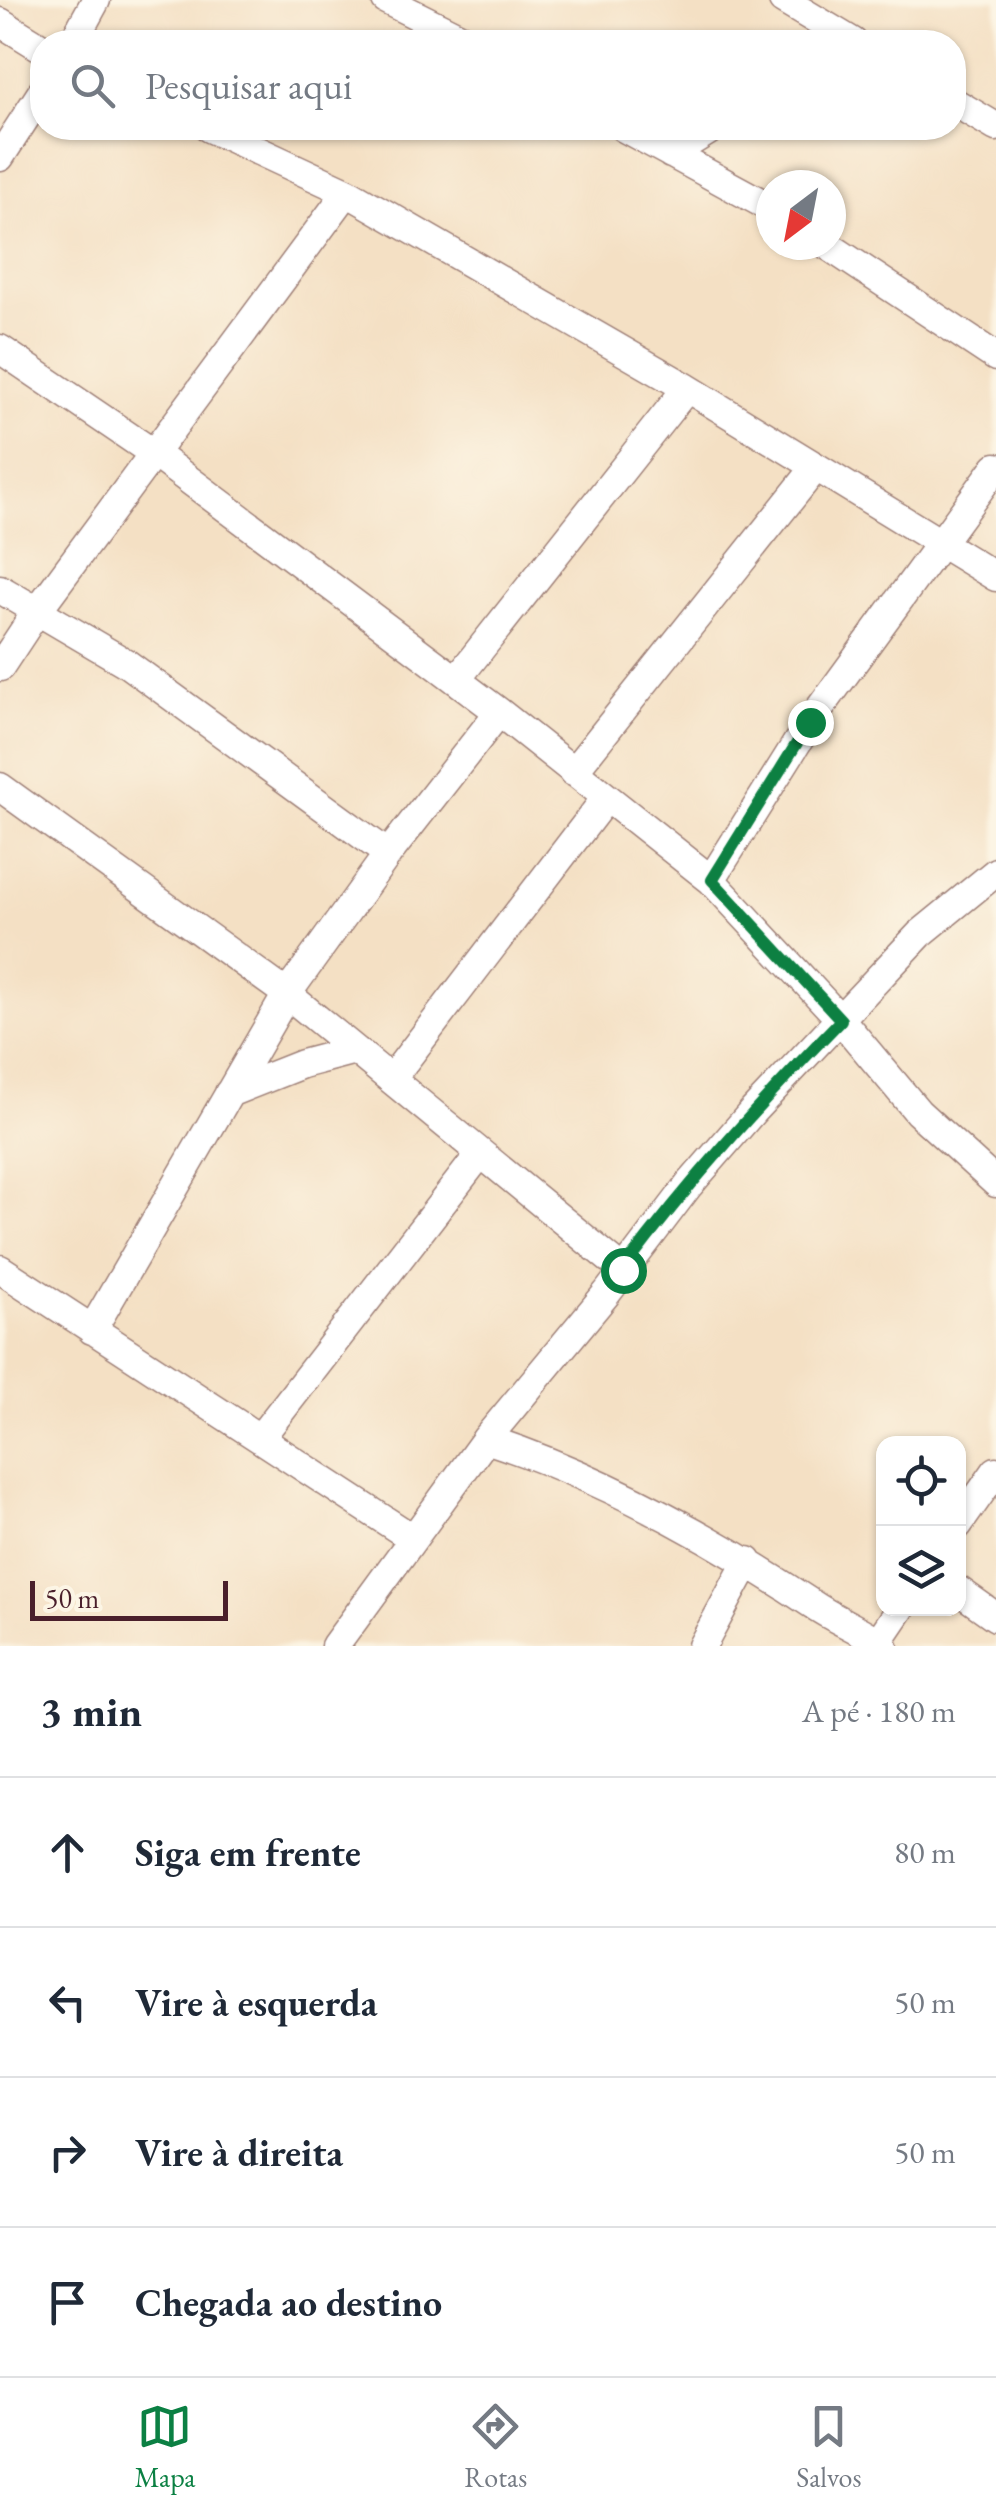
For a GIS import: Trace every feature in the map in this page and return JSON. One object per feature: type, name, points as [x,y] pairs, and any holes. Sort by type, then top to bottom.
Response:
[{"type":"street","points":[[80,30],[96,0]]},
{"type":"street","points":[[386,0],[446,30]]},
{"type":"street","points":[[783,0],[810,30]]},
{"type":"street","points":[[0,22],[30,41]]},
{"type":"street","points":[[966,109],[996,127]]},
{"type":"street","points":[[0,157],[30,111]]},
{"type":"street","points":[[235,140],[347,192],[687,388],[996,577]]},
{"type":"street","points":[[646,140],[756,200]]},
{"type":"street","points":[[671,154],[694,140]]},
{"type":"street","points":[[0,667],[37,610],[347,192]]},
{"type":"street","points":[[846,258],[996,357]]},
{"type":"street","points":[[0,349],[153,453],[499,712],[712,880],[841,1020],[918,1112],[996,1183]]},
{"type":"street","points":[[456,680],[687,388]]},
{"type":"street","points":[[573,772],[816,467]]},
{"type":"street","points":[[712,880],[810,722],[996,467]]},
{"type":"street","points":[[0,589],[126,663],[388,854]]},
{"type":"street","points":[[92,1330],[287,994],[388,854],[499,712]]},
{"type":"street","points":[[0,788],[287,994],[623,1270]]},
{"type":"street","points":[[391,1079],[606,798]]},
{"type":"street","points":[[335,1646],[486,1440],[714,1155],[920,934],[996,872]]},
{"type":"street","points":[[229,1093],[302,1064],[355,1050]]},
{"type":"street","points":[[260,1438],[480,1154]]},
{"type":"street","points":[[0,1269],[412,1538]]},
{"type":"street","points":[[486,1440],[528,1453],[605,1487],[748,1561],[813,1606],[881,1644],[897,1616]]},
{"type":"street","points":[[966,1514],[996,1471]]},
{"type":"street","points":[[702,1646],[748,1561]]},
{"type":"street","points":[[966,1596],[996,1617]]},
{"type":"route","points":[[623,1270],[688,1184],[841,1020],[712,880],[810,722]]}]
